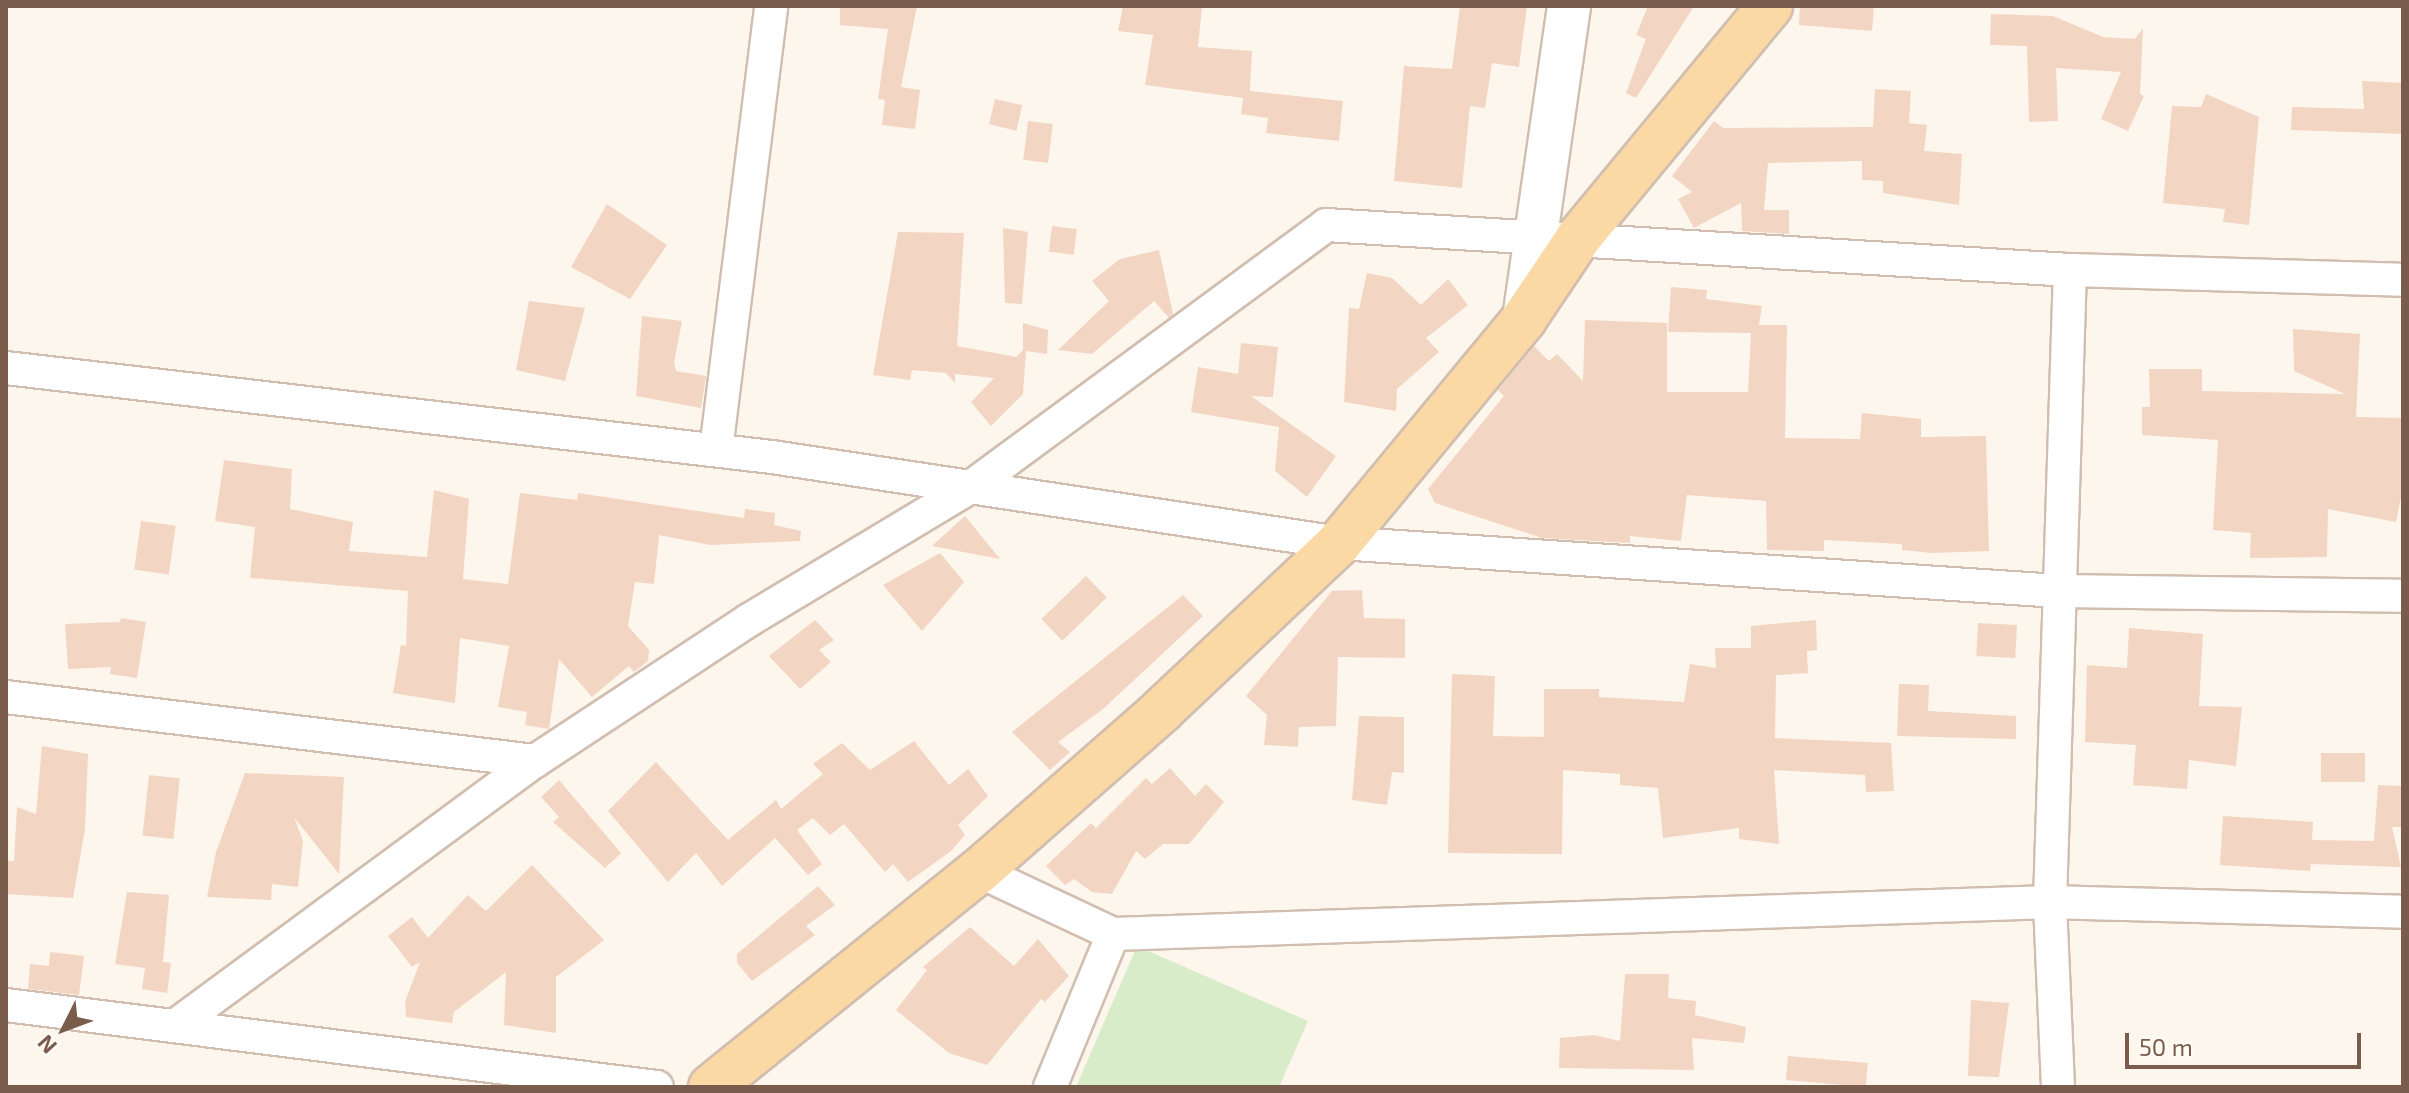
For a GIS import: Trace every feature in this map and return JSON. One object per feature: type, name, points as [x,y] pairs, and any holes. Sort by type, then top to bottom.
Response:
[{"type":"main road","points":[[711,1087],[979,871],[1162,710],[1339,543],[1524,319],[1579,237],[1770,6]]},
{"type":"street","points":[[716,450],[771,6]]},
{"type":"street","points":[[1524,319],[1569,6]]},
{"type":"street","points":[[175,1026],[535,761],[749,620],[975,484],[1326,225],[1535,238],[1579,237],[2070,270],[2403,280]]},
{"type":"street","points":[[2058,1087],[2050,902],[2057,591],[2070,270]]},
{"type":"street","points":[[6,368],[716,450],[975,484],[1339,543],[2057,591],[2403,596]]},
{"type":"street","points":[[6,697],[535,761]]},
{"type":"street","points":[[979,871],[1113,934],[2050,902],[2403,912]]},
{"type":"street","points":[[1050,1087],[1113,934]]},
{"type":"street","points":[[6,1005],[657,1087]]},
{"type":"green space","points":[[1137,946],[1308,1021],[1279,1087],[1076,1087]]},
{"type":"building","points":[[840,6],[917,6],[901,87],[920,90],[915,129],[882,125],[885,100],[878,99],[888,29],[840,25]]},
{"type":"building","points":[[1123,6],[1202,6],[1198,47],[1252,51],[1250,91],[1343,101],[1339,141],[1266,133],[1268,118],[1241,114],[1243,98],[1145,85],[1153,35],[1118,31]]},
{"type":"building","points":[[1460,6],[1527,6],[1519,67],[1492,63],[1485,108],[1470,106],[1462,188],[1394,181],[1404,66],[1452,69]]},
{"type":"building","points":[[1648,6],[1694,6],[1636,98],[1626,93],[1646,39],[1636,35]]},
{"type":"building","points":[[1800,6],[1874,6],[1872,31],[1799,25]]},
{"type":"building","points":[[1991,14],[2053,16],[2103,37],[2135,39],[2143,28],[2140,94],[2144,96],[2128,131],[2101,119],[2121,72],[2056,68],[2058,121],[2029,122],[2027,46],[1990,45]]},
{"type":"building","points":[[2362,81],[2403,83],[2403,134],[2291,130],[2292,107],[2364,109]]},
{"type":"building","points":[[1875,89],[1911,91],[1909,123],[1927,125],[1924,151],[1962,154],[1959,205],[1883,193],[1883,181],[1862,180],[1862,161],[1768,163],[1764,210],[1789,210],[1789,234],[1742,231],[1741,203],[1694,228],[1678,199],[1692,192],[1672,176],[1714,121],[1723,128],[1873,127]]},
{"type":"building","points":[[2206,94],[2259,117],[2249,225],[2223,222],[2225,209],[2163,203],[2172,106],[2201,107]]},
{"type":"building","points":[[995,99],[1022,105],[1016,131],[989,124]]},
{"type":"building","points":[[1028,121],[1053,124],[1048,163],[1023,160]]},
{"type":"building","points":[[607,204],[667,245],[630,299],[571,267]]},
{"type":"building","points":[[1052,226],[1077,229],[1074,255],[1049,252]]},
{"type":"building","points":[[1003,228],[1028,232],[1022,304],[1005,303]]},
{"type":"building","points":[[898,232],[964,233],[957,346],[1016,357],[1023,350],[1023,323],[1048,330],[1047,354],[1026,351],[1023,394],[991,426],[971,402],[994,378],[955,374],[955,383],[946,373],[912,370],[910,380],[873,375]]},
{"type":"building","points":[[1159,250],[1173,314],[1169,318],[1154,301],[1092,354],[1058,350],[1109,301],[1092,281],[1120,259]]},
{"type":"building","points":[[1367,273],[1392,278],[1421,305],[1448,279],[1468,305],[1426,338],[1439,352],[1397,389],[1396,411],[1344,402],[1349,308],[1359,309]]},
{"type":"building","points":[[1671,287],[1707,290],[1706,299],[1762,306],[1759,325],[1787,325],[1785,438],[1860,439],[1862,413],[1921,419],[1921,437],[1986,436],[1989,551],[1932,553],[1902,550],[1902,544],[1824,540],[1824,551],[1767,550],[1766,501],[1687,495],[1681,541],[1630,536],[1630,543],[1542,538],[1435,503],[1428,489],[1504,396],[1498,390],[1534,346],[1549,361],[1557,354],[1583,381],[1585,320],[1667,323],[1667,392],[1748,392],[1751,333],[1668,332]]},
{"type":"building","points":[[529,301],[585,308],[565,381],[516,370]]},
{"type":"building","points":[[642,316],[682,321],[674,363],[676,371],[706,376],[701,408],[636,396]]},
{"type":"building","points":[[2293,329],[2360,334],[2356,417],[2403,418],[2403,487],[2396,522],[2328,509],[2327,557],[2250,558],[2251,533],[2213,530],[2218,440],[2142,435],[2142,407],[2150,407],[2149,369],[2202,369],[2202,391],[2345,394],[2294,371]]},
{"type":"building","points":[[1241,343],[1278,347],[1273,397],[1251,396],[1336,456],[1307,497],[1275,471],[1279,427],[1191,412],[1198,367],[1238,374]]},
{"type":"building","points":[[224,460],[292,469],[290,509],[353,522],[349,551],[427,557],[434,490],[469,499],[463,579],[508,584],[520,493],[577,500],[578,493],[744,518],[745,509],[775,513],[774,525],[801,531],[800,541],[710,545],[659,535],[654,584],[635,582],[628,626],[649,650],[648,661],[634,672],[629,666],[592,697],[559,659],[549,729],[525,725],[527,712],[498,707],[509,646],[460,638],[455,703],[393,693],[401,645],[406,646],[408,591],[250,578],[255,527],[215,521]]},
{"type":"building","points":[[965,516],[1000,559],[932,546]]},
{"type":"building","points":[[141,521],[176,526],[169,574],[134,570]]},
{"type":"building","points":[[940,553],[964,582],[922,631],[883,585]]},
{"type":"building","points":[[1086,576],[1107,598],[1062,641],[1041,619]]},
{"type":"building","points":[[1362,590],[1364,618],[1405,619],[1405,658],[1338,657],[1336,726],[1299,727],[1298,747],[1264,745],[1267,715],[1246,696],[1332,591]]},
{"type":"building","points":[[1183,595],[1203,616],[1103,709],[1058,742],[1070,752],[1050,770],[1012,732]]},
{"type":"building","points":[[121,618],[146,622],[137,678],[110,674],[111,667],[68,669],[65,624],[120,622]]},
{"type":"building","points":[[815,620],[834,640],[819,650],[831,662],[800,689],[769,656]]},
{"type":"building","points":[[1816,620],[1817,650],[1807,651],[1808,673],[1776,675],[1775,738],[1891,743],[1894,791],[1866,792],[1865,775],[1774,770],[1779,844],[1739,839],[1739,828],[1663,838],[1658,788],[1620,785],[1620,774],[1563,770],[1562,854],[1448,853],[1452,674],[1495,676],[1493,736],[1544,737],[1544,689],[1599,689],[1599,697],[1684,702],[1690,664],[1716,668],[1715,648],[1751,648],[1751,626]]},
{"type":"building","points":[[1978,623],[2017,625],[2015,658],[1976,656]]},
{"type":"building","points":[[2129,628],[2203,634],[2199,706],[2242,707],[2236,766],[2189,760],[2187,789],[2133,785],[2136,745],[2085,742],[2087,665],[2127,668]]},
{"type":"building","points":[[1899,684],[1929,685],[1928,711],[2016,716],[2016,739],[1897,736]]},
{"type":"building","points":[[1359,716],[1404,717],[1404,773],[1392,772],[1387,805],[1352,800]]},
{"type":"building","points":[[914,741],[949,785],[968,769],[988,796],[958,825],[965,835],[951,851],[908,882],[893,864],[885,872],[844,824],[830,835],[813,818],[797,830],[822,864],[808,875],[775,838],[722,886],[696,853],[668,882],[608,811],[656,762],[728,840],[776,800],[781,809],[823,774],[813,764],[842,743],[870,770]]},
{"type":"building","points":[[42,746],[88,754],[85,829],[73,898],[6,894],[6,861],[14,861],[17,807],[36,814]]},
{"type":"building","points":[[2321,753],[2365,753],[2365,782],[2321,782]]},
{"type":"building","points":[[1170,768],[1195,796],[1206,784],[1224,802],[1189,844],[1163,844],[1145,859],[1136,851],[1112,894],[1092,892],[1074,879],[1065,885],[1046,866],[1091,823],[1096,828],[1146,778],[1152,784]]},
{"type":"building","points":[[245,773],[344,777],[339,874],[294,817],[303,841],[298,887],[272,884],[271,900],[207,897],[216,852]]},
{"type":"building","points":[[149,775],[180,778],[173,839],[143,836]]},
{"type":"building","points":[[559,780],[621,853],[605,868],[553,822],[559,817],[541,797]]},
{"type":"building","points":[[2378,785],[2403,786],[2403,827],[2392,827],[2401,867],[2311,864],[2310,871],[2220,865],[2223,816],[2313,822],[2312,840],[2374,841]]},
{"type":"building","points":[[532,865],[604,940],[556,977],[556,1033],[504,1025],[506,972],[454,1012],[452,1023],[406,1017],[405,1002],[420,962],[412,967],[388,936],[412,917],[428,938],[468,895],[486,911]]},
{"type":"building","points":[[818,886],[835,905],[806,926],[815,935],[752,981],[737,963],[737,954]]},
{"type":"building","points":[[127,892],[169,895],[163,962],[171,963],[167,993],[142,989],[145,968],[115,964]]},
{"type":"building","points":[[970,927],[1014,966],[1038,939],[1069,976],[1045,1002],[1041,999],[987,1065],[949,1053],[896,1010],[927,970],[923,967]]},
{"type":"building","points":[[50,952],[84,956],[79,995],[28,989],[30,964],[49,966]]},
{"type":"building","points":[[1625,974],[1669,974],[1668,998],[1696,1001],[1695,1015],[1746,1027],[1744,1043],[1692,1038],[1694,1070],[1559,1068],[1560,1038],[1594,1035],[1620,1041]]},
{"type":"building","points":[[1971,1000],[2009,1003],[1999,1077],[1968,1076]]},
{"type":"building","points":[[1788,1056],[1868,1063],[1866,1087],[1786,1080]]}]
